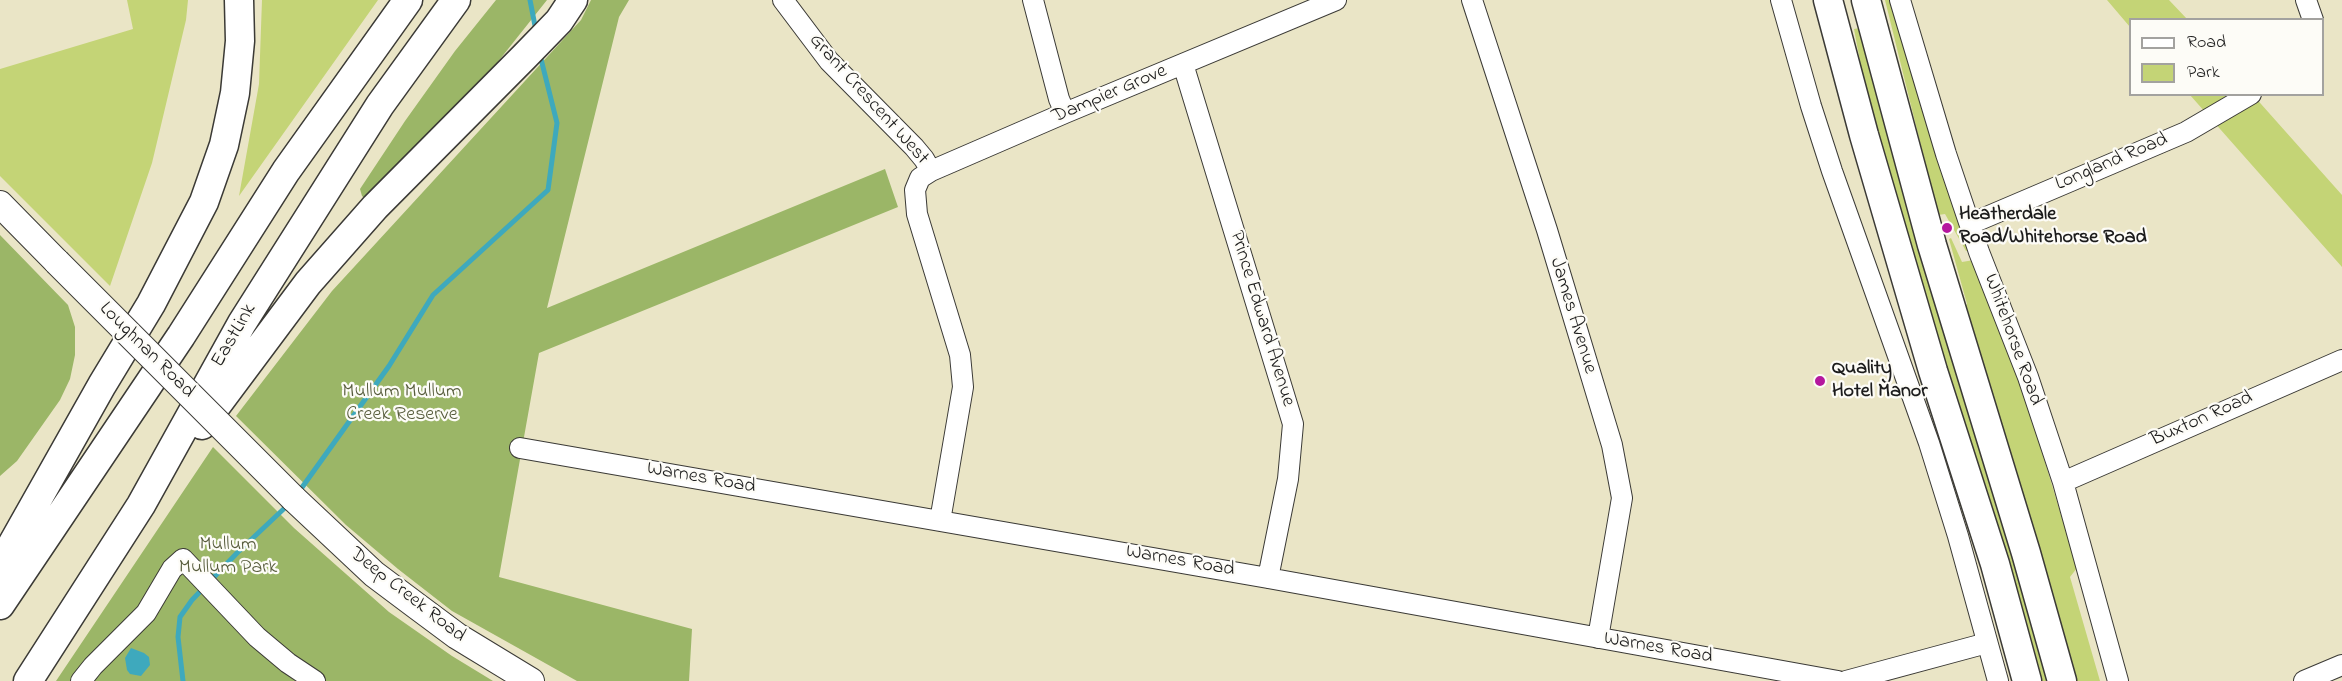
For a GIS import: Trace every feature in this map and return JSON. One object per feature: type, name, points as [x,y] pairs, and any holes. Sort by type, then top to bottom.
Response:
[{"type":"highway","points":[[0,566],[102,385],[151,304],[204,202],[224,145],[235,93],[240,41],[239,0]]},
{"type":"highway","points":[[0,605],[180,336],[286,171],[408,0]]},
{"type":"highway","name":"EastLink","points":[[28,681],[141,505],[242,324],[380,105],[456,0]]},
{"type":"highway","points":[[141,505],[308,283],[375,207],[559,21],[573,0]]},
{"type":"highway","points":[[1828,0],[1864,135],[1933,371],[1995,564],[2027,681]]},
{"type":"highway","points":[[1866,0],[1932,245],[2062,681]]},
{"type":"main road","name":"Loughnan Road","points":[[0,204],[293,498]]},
{"type":"main road","name":"Deep Creek Road","points":[[293,498],[374,574],[457,636],[531,681]]},
{"type":"street","name":"Grant Crescent West","points":[[783,0],[829,61],[914,147],[931,171]]},
{"type":"street","points":[[1034,0],[1059,99],[1065,113]]},
{"type":"street","name":"Dampier Grove","points":[[931,171],[1183,64],[1293,9],[1336,0]]},
{"type":"street","name":"James Avenue","points":[[1472,0],[1546,230],[1614,456],[1622,498],[1598,638]]},
{"type":"street","points":[[1781,0],[1814,117],[1907,381],[1958,536],[1998,681]]},
{"type":"street","name":"Whitehorse Road","points":[[1900,0],[1946,154],[2028,378],[2063,482],[2118,681]]},
{"type":"street","points":[[2306,0],[2312,18]]},
{"type":"street","name":"Prince Edward Avenue","points":[[1183,64],[1293,424],[1288,479],[1268,578]]},
{"type":"street","name":"Longland Road","points":[[1970,224],[2186,132],[2248,96]]},
{"type":"street","points":[[931,171],[920,178],[915,190],[917,214],[960,355],[963,387],[940,521]]},
{"type":"street","name":"Buxton Road","points":[[2063,482],[2342,360]]},
{"type":"street","points":[[1907,381],[1933,371]]},
{"type":"street","name":"Warnes Road","points":[[520,448],[1268,578],[1838,681]]},
{"type":"street","points":[[81,681],[146,613],[172,569],[183,559],[257,637],[288,663],[315,681]]},
{"type":"street","points":[[1846,681],[1988,643]]},
{"type":"street","points":[[2304,681],[2342,665]]},
{"type":"green space","points":[[127,0],[188,0],[186,20],[152,163],[110,286],[0,176],[0,69],[133,29]]},
{"type":"green space","points":[[262,0],[378,0],[239,196],[259,84]]},
{"type":"green space","points":[[496,0],[547,0],[485,78],[369,202],[362,196],[360,189],[455,51]]},
{"type":"green space","name":"Mullum Mullum Creek Reserve","points":[[591,0],[629,0],[619,17],[547,308],[885,169],[898,207],[539,353],[499,577],[692,629],[689,681],[577,681],[452,611],[346,525],[236,416],[332,291],[581,20]]},
{"type":"green space","points":[[1885,0],[1892,0],[1970,250],[1966,251],[1945,214],[1938,215]]},
{"type":"green space","points":[[2107,0],[2169,0],[2186,18],[2129,18],[2129,26]]},
{"type":"green space","points":[[1860,28],[2050,681],[2040,681],[1986,486],[1944,372],[1865,88],[1854,29]]},
{"type":"green space","points":[[2191,96],[2254,96],[2342,195],[2342,267]]},
{"type":"green space","points":[[0,235],[68,305],[75,327],[75,355],[70,379],[60,400],[17,461],[0,476]]},
{"type":"green space","points":[[1951,238],[1962,262],[1974,260],[2029,409],[2077,568],[2070,577],[2100,681],[2076,681],[1964,307],[1967,304],[1949,239]]},
{"type":"green space","name":"Mullum Mullum Park","points":[[213,447],[294,528],[389,612],[452,656],[493,681],[56,681]]},
{"type":"water","points":[[131,648],[149,657],[150,665],[141,676],[130,674],[127,670],[125,658]]},
{"type":"waterway","points":[[530,0],[536,31]]},
{"type":"waterway","points":[[298,493],[389,366],[433,295],[548,190],[557,123],[540,55]]},
{"type":"waterway","points":[[183,681],[178,637],[180,617],[192,600],[238,552],[290,503]]},
{"type":"place","name":"Heatherdale Road/Whitehorse Road","points":[[1947,228]]},
{"type":"place","name":"Quality Hotel Manor","points":[[1820,381]]}]
